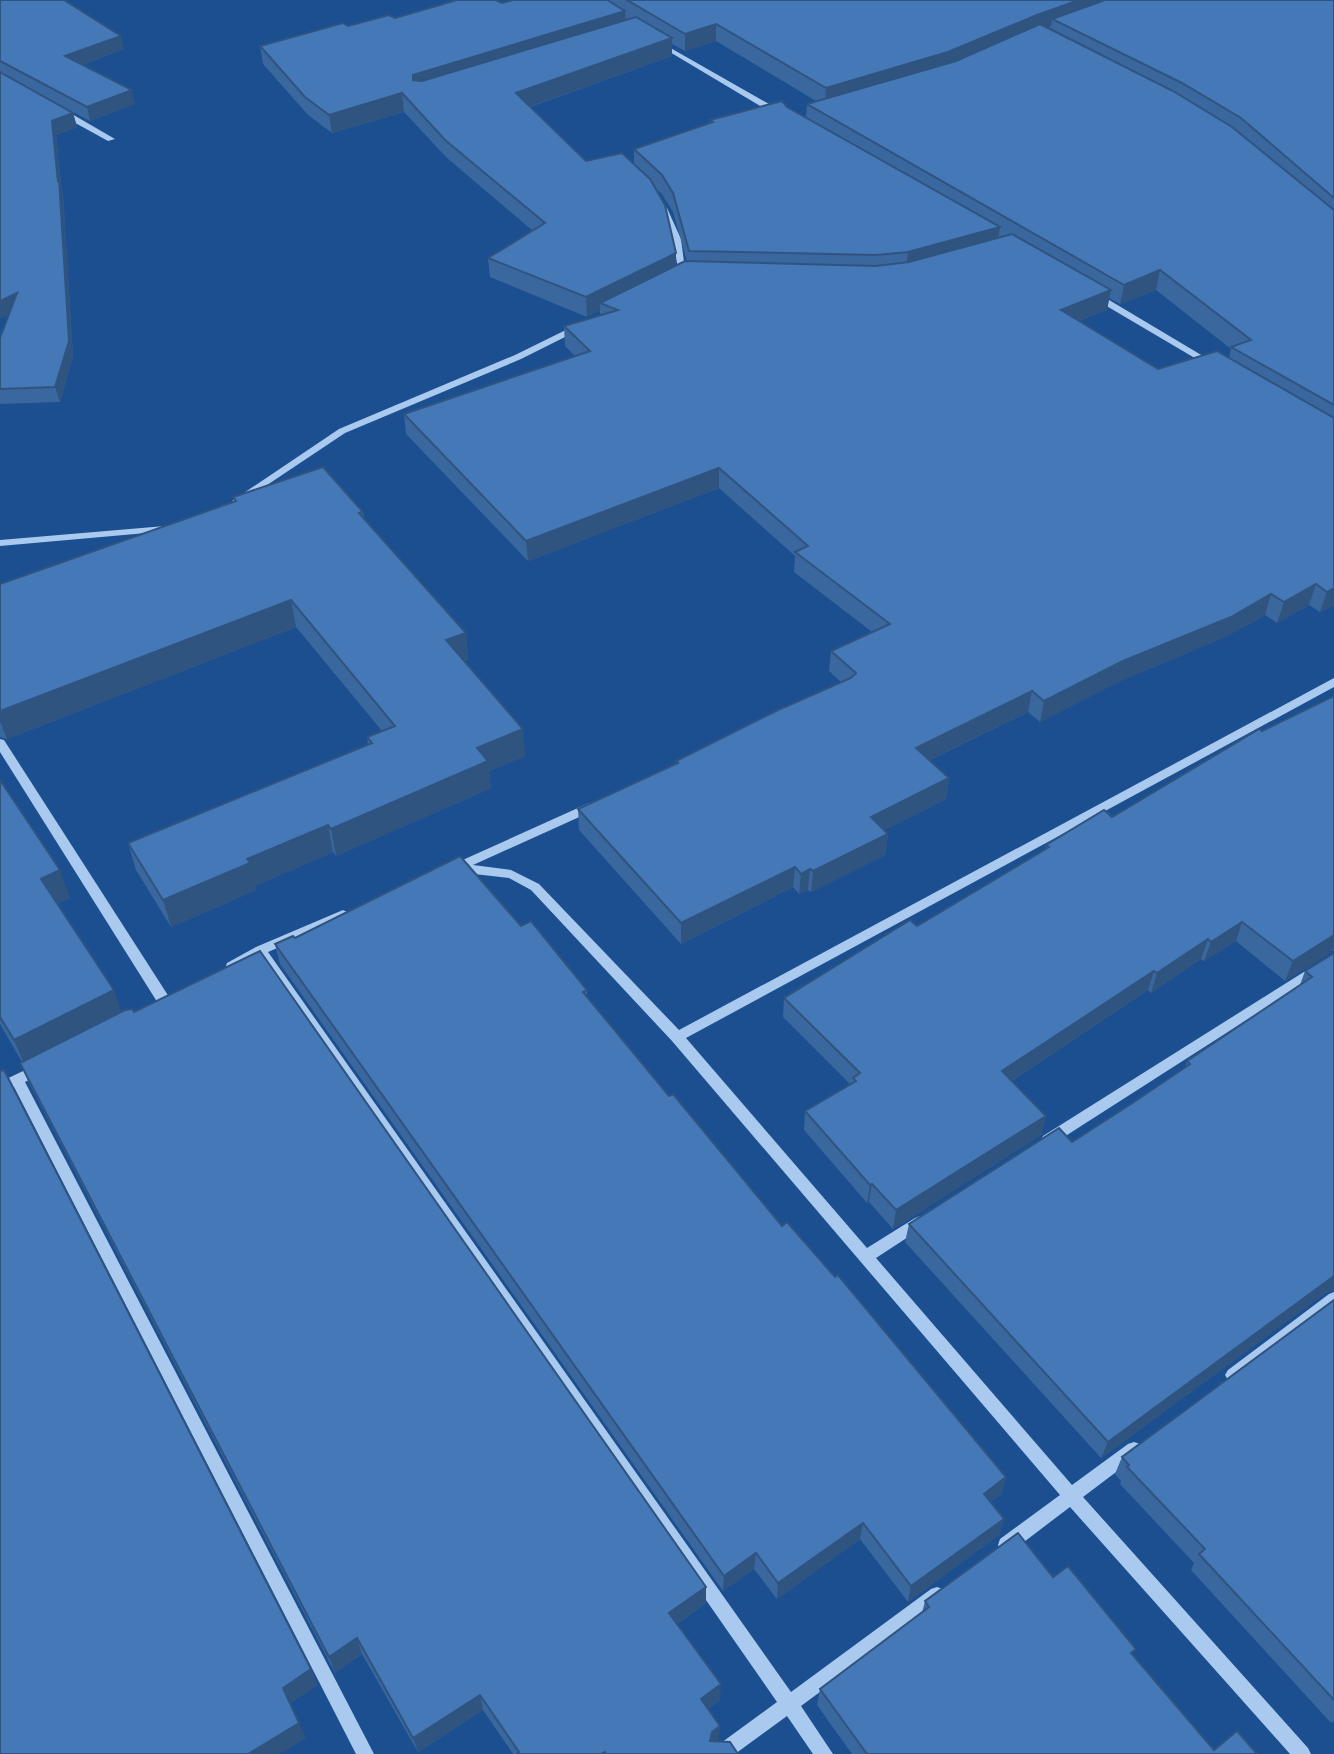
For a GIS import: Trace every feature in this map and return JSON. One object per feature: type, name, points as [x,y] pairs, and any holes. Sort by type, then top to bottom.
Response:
[{"type":"street","points":[[648,37],[791,121]]},
{"type":"street","points":[[757,110],[768,106]]},
{"type":"street","points":[[55,108],[111,139]]},
{"type":"street","points":[[659,199],[677,239],[683,275]]},
{"type":"street","points":[[671,281],[683,275],[697,275]]},
{"type":"street","points":[[1085,289],[1227,373]]},
{"type":"street","points":[[229,506],[342,431],[518,357],[589,322]]},
{"type":"street","points":[[0,543],[177,527]]},
{"type":"street","points":[[677,1037],[1334,682]]},
{"type":"street","points":[[0,743],[166,1004]]},
{"type":"street","points":[[606,800],[450,870],[511,874],[535,887],[677,1037],[1071,1496],[1302,1754]]},
{"type":"street","points":[[225,970],[260,950],[358,909]]},
{"type":"street","points":[[260,950],[824,1754]]},
{"type":"street","points":[[1030,1152],[1334,958]]},
{"type":"street","points":[[0,1088],[51,1063]]},
{"type":"street","points":[[17,1080],[365,1754]]},
{"type":"street","points":[[866,1256],[937,1211]]},
{"type":"street","points":[[1224,1381],[1334,1299]]},
{"type":"street","points":[[995,1552],[1148,1439]]},
{"type":"street","points":[[720,1754],[952,1584]]},
{"type":"building","points":[[0,0],[64,0],[121,36],[65,56],[132,90],[87,107],[0,61]]},
{"type":"building","points":[[457,0],[496,0],[502,3],[513,0],[607,0],[625,11],[413,75],[413,80],[422,81],[636,17],[672,38],[516,93],[586,161],[622,153],[650,179],[665,205],[676,253],[586,297],[488,258],[545,223],[445,140],[402,93],[329,115],[305,97],[260,46],[343,23],[348,26],[389,15],[395,18]]},
{"type":"building","points":[[627,0],[1079,0],[948,52],[826,88],[716,24],[685,34]]},
{"type":"building","points":[[1105,0],[1334,0],[1334,198],[1241,118],[1182,83],[1052,19]]},
{"type":"building","points":[[1040,24],[1173,91],[1232,127],[1334,210],[1334,405],[1231,347],[1251,340],[1160,270],[1124,285],[807,104],[956,61]]},
{"type":"building","points":[[0,72],[73,113],[52,121],[58,182],[59,179],[69,341],[55,387],[0,389],[0,338],[17,293],[0,301]]},
{"type":"building","points":[[782,101],[787,107],[1000,227],[908,252],[876,255],[689,251],[673,193],[662,175],[634,149],[713,122],[710,120]]},
{"type":"building","points":[[1012,234],[1111,290],[1061,310],[1158,369],[1217,351],[1334,418],[1334,588],[1327,592],[1316,584],[1284,602],[1271,594],[1231,617],[1123,661],[1044,701],[1032,691],[916,748],[949,778],[871,817],[888,834],[813,871],[810,869],[801,874],[795,867],[681,923],[578,809],[678,763],[676,761],[778,710],[851,678],[856,673],[831,651],[890,624],[795,552],[808,546],[719,468],[526,541],[404,414],[590,351],[564,326],[618,310],[600,303],[685,261],[876,266],[909,262]]},
{"type":"building","points":[[323,467],[363,512],[359,513],[466,633],[446,640],[523,729],[477,748],[488,761],[331,829],[328,825],[247,859],[250,863],[163,900],[128,843],[372,743],[367,737],[395,726],[291,600],[0,711],[0,584],[236,501],[233,497]]},
{"type":"building","points":[[1334,696],[1334,935],[1293,961],[1242,922],[1211,942],[1208,939],[1157,973],[1154,971],[1002,1071],[1046,1116],[896,1210],[872,1184],[870,1185],[805,1111],[856,1081],[853,1078],[860,1073],[784,998],[910,920],[917,926],[1049,847],[1046,845],[1104,810],[1112,817],[1259,729],[1262,731]]},
{"type":"building","points":[[0,780],[60,870],[41,879],[114,990],[14,1040],[0,1017]]},
{"type":"building","points":[[460,856],[521,926],[531,921],[587,990],[583,992],[669,1096],[673,1094],[782,1226],[787,1222],[835,1277],[838,1275],[1006,1477],[984,1494],[1004,1519],[911,1586],[863,1523],[778,1583],[756,1553],[724,1576],[275,944],[293,936],[295,938]]},
{"type":"building","points":[[260,951],[706,1587],[669,1613],[721,1684],[701,1699],[720,1726],[712,1732],[710,1741],[730,1742],[738,1754],[517,1754],[519,1752],[480,1695],[413,1738],[357,1638],[329,1657],[20,1063],[125,1010],[132,1009],[134,1012]]},
{"type":"building","points":[[1334,953],[1334,1276],[1108,1442],[909,1224],[1059,1128],[1072,1142],[1190,1064],[1187,1061],[1312,977],[1305,971]]},
{"type":"building","points":[[4,1070],[311,1669],[283,1688],[299,1723],[248,1754],[0,1754],[0,1071]]},
{"type":"building","points":[[1334,1300],[1334,1700],[1199,1554],[1205,1549],[1127,1467],[1129,1465],[1122,1457]]},
{"type":"building","points":[[1018,1533],[1053,1577],[1068,1566],[1136,1649],[1131,1653],[1214,1750],[1237,1731],[1257,1754],[867,1754],[820,1689],[929,1607],[925,1601]]}]
